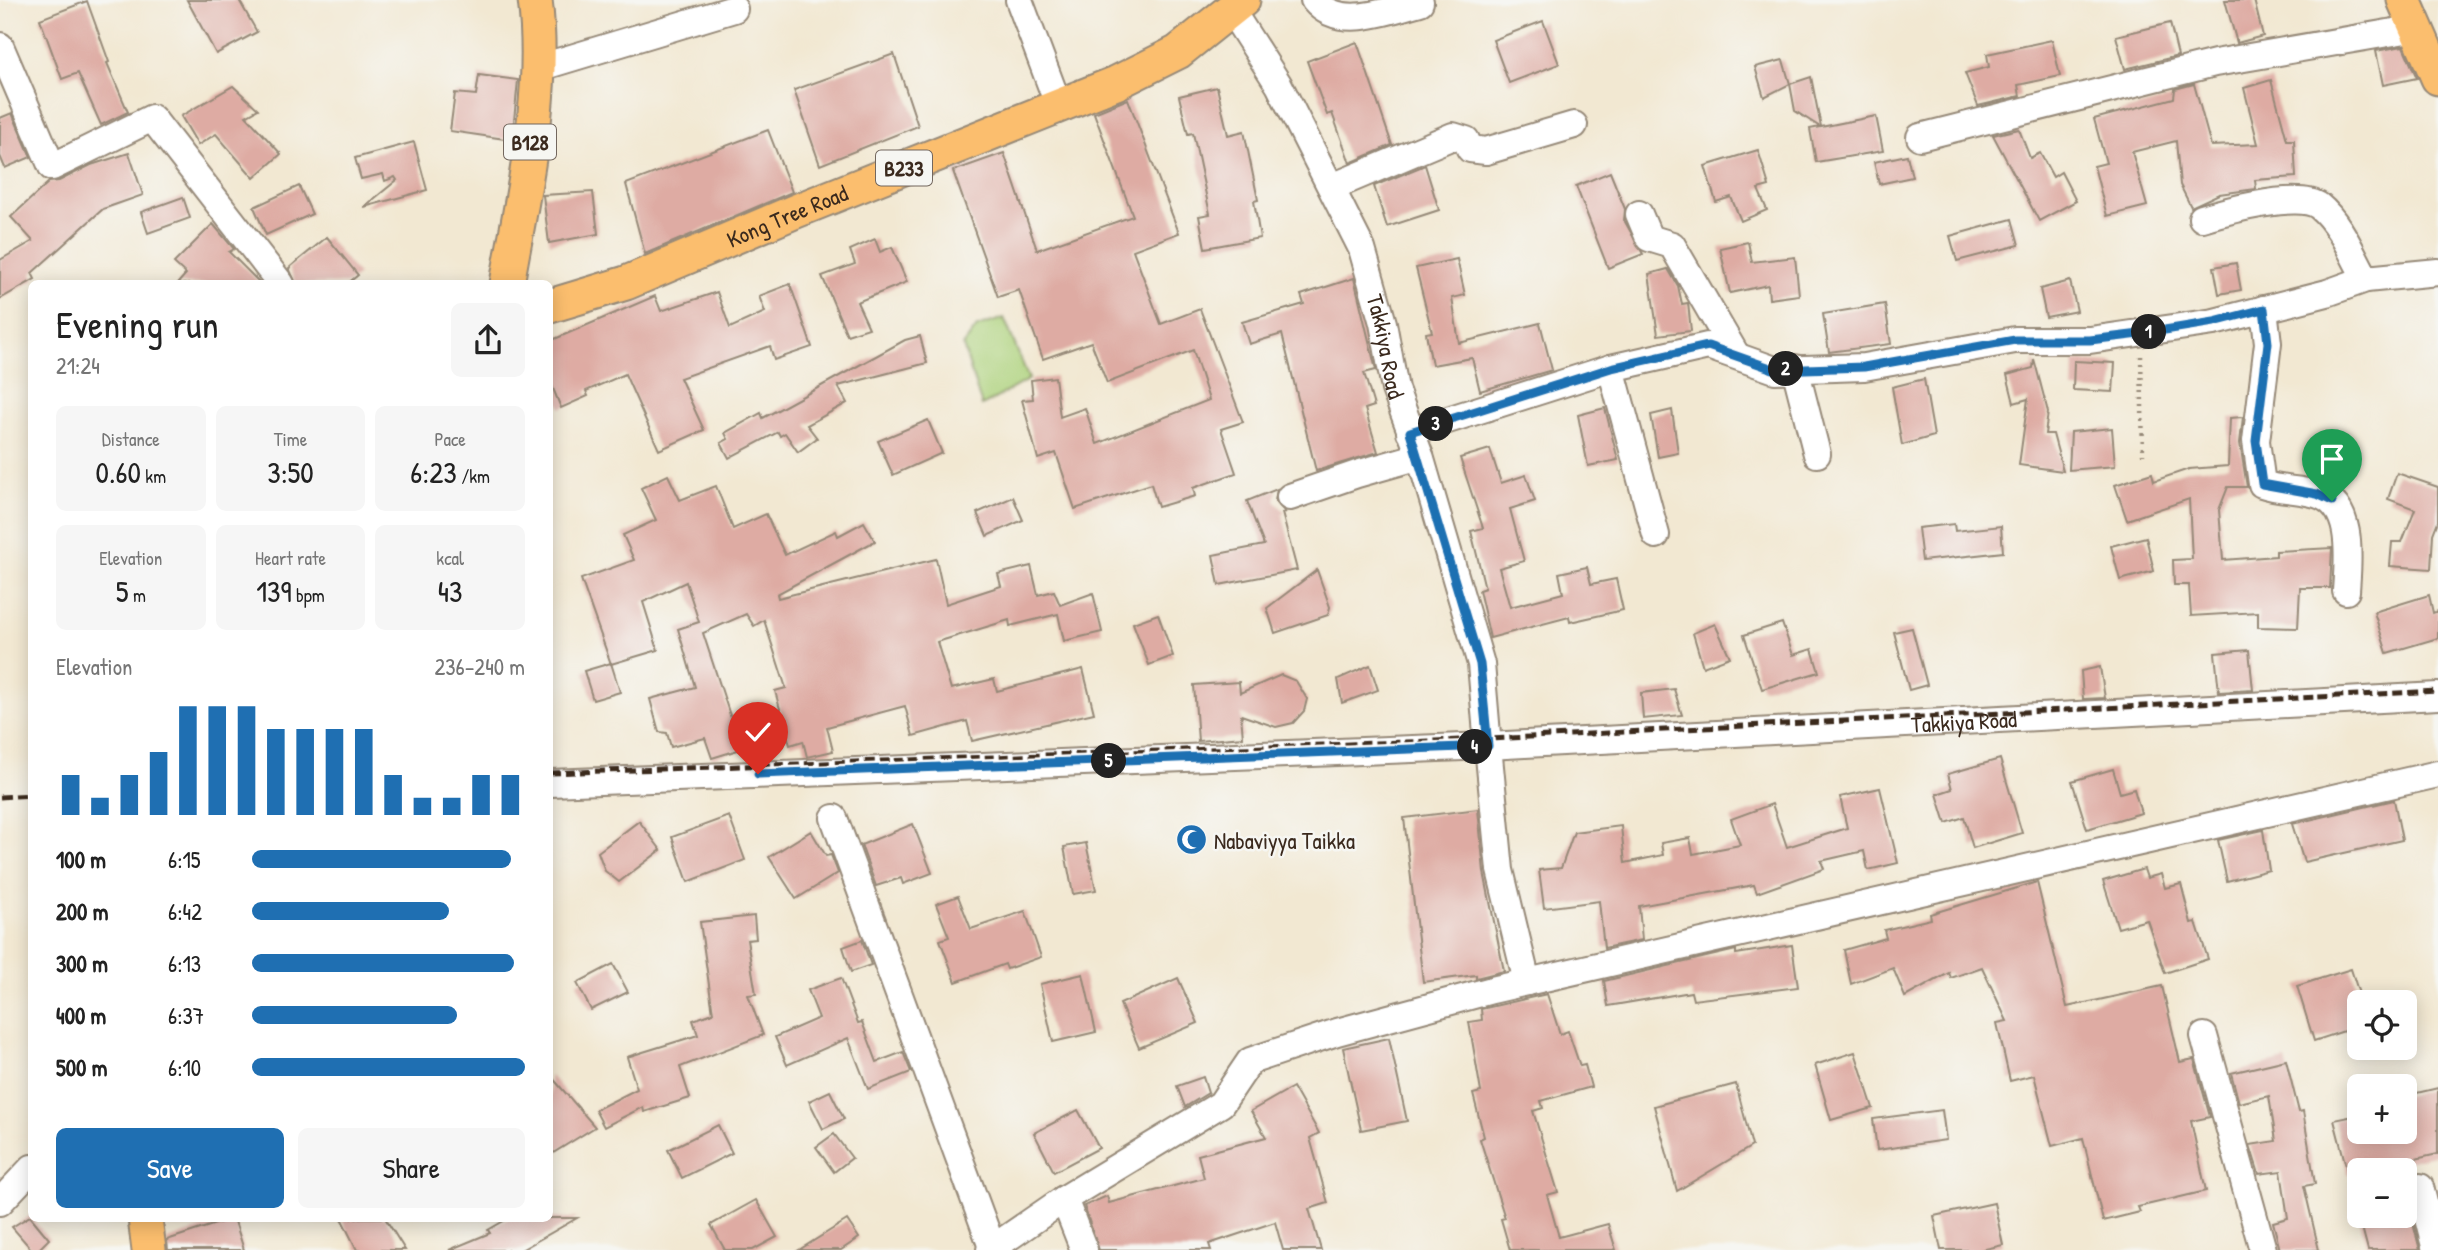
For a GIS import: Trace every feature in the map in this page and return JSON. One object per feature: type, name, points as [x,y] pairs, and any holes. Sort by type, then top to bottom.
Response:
[{"type":"main road","name":"B128","points":[[508,280],[528,162],[538,68],[535,0]]},
{"type":"main road","name":"Kong Tree Road","points":[[553,305],[626,283],[1058,104],[1116,83],[1178,52],[1237,5]]},
{"type":"main road","points":[[2411,14],[2438,78]]},
{"type":"main road","points":[[146,1222],[149,1250]]},
{"type":"street","points":[[1019,0],[1058,104]]},
{"type":"street","points":[[1314,0],[1322,10],[1347,18],[1420,2]]},
{"type":"street","name":"Takkiya Road","points":[[1237,5],[1362,250],[1382,323],[1395,389],[1415,444],[1480,664],[1500,870],[1527,982]]},
{"type":"street","points":[[538,68],[734,9]]},
{"type":"street","points":[[1920,137],[2411,14]]},
{"type":"street","points":[[0,46],[52,167],[152,118],[278,280]]},
{"type":"street","points":[[1332,187],[1453,136],[1466,140],[1470,149],[1486,151],[1573,125]]},
{"type":"street","points":[[2202,218],[2236,209],[2300,200],[2316,204],[2329,216],[2367,279]]},
{"type":"street","points":[[1639,214],[1649,238],[1672,245],[1735,353]]},
{"type":"street","points":[[1290,497],[1357,474],[1415,444],[1611,368],[1708,346],[1735,353],[1776,370],[1864,367],[2015,340],[2090,340],[2214,322],[2367,279],[2438,272]]},
{"type":"street","points":[[2264,309],[2268,343],[2256,441],[2262,484],[2317,494],[2332,501],[2341,516],[2348,550],[2346,591]]},
{"type":"street","points":[[1611,368],[1656,535]]},
{"type":"street","points":[[1796,368],[1817,454]]},
{"type":"street","name":"Takkiya Road","points":[[1488,746],[2438,696]]},
{"type":"street","points":[[553,783],[1488,746]]},
{"type":"street","points":[[834,818],[991,1248],[1064,1199],[1221,1104],[1250,1061],[1337,1032],[1527,982],[2438,774]]},
{"type":"street","points":[[2204,1036],[2263,1250]]},
{"type":"street","points":[[0,1202],[28,1172]]},
{"type":"street","points":[[2420,1187],[2436,1250]]},
{"type":"street","points":[[1064,1199],[1084,1250]]},
{"type":"path","points":[[2140,334],[2143,455]]},
{"type":"green space","points":[[1004,318],[1029,379],[982,406],[963,346],[977,327]]},
{"type":"building","points":[[187,0],[239,0],[257,32],[216,54]]},
{"type":"building","points":[[2225,0],[2254,0],[2263,36],[2237,43]]},
{"type":"building","points":[[87,1],[109,62],[107,63],[128,112],[101,125],[78,73],[62,79],[40,19]]},
{"type":"building","points":[[1543,21],[1559,64],[1509,83],[1493,40]]},
{"type":"building","points":[[2170,23],[2178,56],[2125,69],[2116,36]]},
{"type":"building","points":[[2052,40],[2060,76],[2018,85],[2020,96],[1978,106],[1965,73],[1989,67],[1987,54]]},
{"type":"building","points":[[1357,42],[1392,145],[1350,163],[1332,113],[1327,115],[1307,61]]},
{"type":"building","points":[[2403,46],[2417,78],[2383,85],[2376,51]]},
{"type":"building","points":[[894,54],[918,126],[820,165],[794,90]]},
{"type":"building","points":[[1783,60],[1790,84],[1764,97],[1755,67]]},
{"type":"building","points":[[479,75],[518,80],[512,140],[450,131],[455,93],[476,95]]},
{"type":"building","points":[[1811,77],[1821,127],[1876,116],[1883,151],[1816,162],[1810,129],[1820,127],[1795,111],[1790,84]]},
{"type":"building","points":[[2271,80],[2287,140],[2294,140],[2296,177],[2255,180],[2256,189],[2219,194],[2191,207],[2180,185],[2176,141],[2132,152],[2147,206],[2107,216],[2094,166],[2106,163],[2094,119],[2174,98],[2175,89],[2194,84],[2211,146],[2258,144],[2244,88]]},
{"type":"building","points":[[233,86],[258,109],[246,116],[281,154],[254,178],[216,134],[198,145],[181,116]]},
{"type":"building","points":[[1217,87],[1228,135],[1244,131],[1258,200],[1254,201],[1260,238],[1205,248],[1199,216],[1210,214],[1193,133],[1188,134],[1179,96]]},
{"type":"building","points":[[1128,99],[1179,233],[1133,250],[1161,324],[1200,309],[1243,422],[1221,429],[1236,473],[1193,488],[1195,496],[1158,507],[1151,484],[1075,509],[1056,453],[1038,459],[1022,400],[1033,399],[1031,380],[1055,377],[1060,417],[1085,408],[1097,444],[1209,400],[1193,350],[1107,383],[1091,342],[1043,359],[1019,290],[998,297],[953,171],[1004,153],[1037,250],[1133,216],[1094,113]]},
{"type":"building","points":[[12,113],[31,157],[5,168],[0,156],[0,118]]},
{"type":"building","points":[[2019,129],[2030,158],[2040,153],[2053,177],[2061,172],[2076,201],[2039,221],[1993,135]]},
{"type":"building","points":[[768,130],[792,192],[645,254],[626,184]]},
{"type":"building","points":[[414,142],[427,190],[364,207],[397,180],[395,177],[385,181],[383,174],[361,179],[355,158]]},
{"type":"building","points":[[1758,150],[1769,186],[1758,189],[1767,210],[1741,221],[1731,197],[1716,202],[1705,166]]},
{"type":"building","points":[[129,153],[143,195],[103,209],[32,273],[35,279],[28,280],[28,283],[0,299],[0,260],[33,241],[11,217],[49,182],[59,181],[91,165]]},
{"type":"building","points":[[1907,155],[1912,177],[1879,184],[1874,162]]},
{"type":"building","points":[[1425,165],[1439,210],[1387,227],[1374,186]]},
{"type":"building","points":[[1610,172],[1625,209],[1624,220],[1643,254],[1608,268],[1576,186]]},
{"type":"building","points":[[299,186],[312,214],[266,235],[254,207]]},
{"type":"building","points":[[593,192],[598,234],[549,243],[543,195]]},
{"type":"building","points":[[183,197],[190,218],[148,233],[141,212]]},
{"type":"building","points":[[2012,219],[2019,245],[1957,261],[1950,236]]},
{"type":"building","points":[[213,224],[234,249],[229,252],[257,280],[181,280],[186,274],[174,263]]},
{"type":"building","points":[[327,237],[358,275],[352,280],[294,280],[289,268]]},
{"type":"building","points":[[875,239],[880,252],[892,247],[907,282],[857,302],[869,328],[847,335],[822,276],[855,264],[850,250]]},
{"type":"building","points":[[1748,242],[1752,262],[1795,257],[1799,295],[1769,299],[1768,285],[1730,293],[1720,248]]},
{"type":"building","points":[[1457,259],[1465,295],[1452,298],[1459,343],[1540,323],[1552,370],[1480,391],[1472,358],[1432,365],[1426,333],[1432,332],[1416,268]]},
{"type":"building","points":[[2236,263],[2241,290],[2219,294],[2214,267]]},
{"type":"building","points":[[1668,269],[1678,286],[1682,304],[1688,303],[1691,331],[1658,335],[1649,274]]},
{"type":"building","points":[[1354,278],[1376,370],[1364,373],[1374,406],[1365,409],[1378,452],[1316,471],[1282,334],[1249,344],[1242,322],[1304,304],[1301,295]]},
{"type":"building","points":[[2070,281],[2077,311],[2046,317],[2040,289]]},
{"type":"building","points":[[790,284],[812,347],[774,360],[770,346],[680,378],[704,430],[659,450],[625,374],[586,391],[588,396],[561,408],[553,388],[553,340],[655,296],[661,311],[717,292],[730,328],[765,312],[759,296]]},
{"type":"building","points":[[1885,304],[1891,344],[1829,352],[1823,314]]},
{"type":"building","points":[[920,336],[927,363],[838,386],[847,403],[807,425],[817,438],[798,452],[785,433],[780,436],[778,432],[729,458],[721,443],[728,439],[725,433],[761,413],[763,418],[905,340]]},
{"type":"building","points":[[2034,359],[2048,412],[2045,434],[2053,434],[2063,471],[2019,465],[2028,399],[2014,403],[2007,375],[2033,368]]},
{"type":"building","points":[[2074,361],[2115,363],[2113,392],[2073,390]]},
{"type":"building","points":[[1924,379],[1934,436],[1902,445],[1892,387]]},
{"type":"building","points":[[1605,408],[1618,460],[1588,466],[1578,415]]},
{"type":"building","points":[[1672,410],[1678,453],[1658,457],[1651,415]]},
{"type":"building","points":[[2243,417],[2240,443],[2247,487],[2228,487],[2219,510],[2223,560],[2276,556],[2276,551],[2332,548],[2330,588],[2300,588],[2298,628],[2258,627],[2258,612],[2191,616],[2189,585],[2174,585],[2173,560],[2192,559],[2189,499],[2127,520],[2115,485],[2152,473],[2154,481],[2189,469],[2228,466],[2230,418]]},
{"type":"building","points":[[928,420],[942,453],[893,475],[878,441]]},
{"type":"building","points":[[2112,428],[2115,466],[2069,470],[2071,432]]},
{"type":"building","points":[[1490,449],[1501,483],[1526,475],[1535,501],[1510,509],[1524,561],[1499,568],[1510,607],[1563,593],[1559,573],[1587,567],[1591,584],[1616,579],[1623,610],[1570,622],[1569,617],[1490,638],[1479,590],[1485,588],[1471,531],[1483,528],[1460,458]]},
{"type":"building","points":[[2397,473],[2438,487],[2438,521],[2433,534],[2431,569],[2390,566],[2392,542],[2402,542],[2415,509],[2388,499]]},
{"type":"building","points":[[668,475],[680,500],[716,486],[733,529],[766,514],[785,555],[836,531],[838,536],[864,522],[875,541],[777,594],[778,598],[936,559],[946,604],[1001,586],[998,574],[1031,566],[1038,595],[1054,591],[1060,605],[1093,593],[1102,632],[1064,641],[1058,614],[1010,626],[1009,620],[937,642],[951,689],[994,679],[997,691],[1083,669],[1094,713],[972,741],[967,721],[913,736],[905,706],[827,727],[833,751],[807,757],[803,741],[790,745],[775,691],[786,688],[764,620],[754,626],[746,614],[703,633],[741,749],[712,758],[705,738],[671,747],[667,733],[659,732],[650,699],[695,687],[678,629],[699,622],[686,582],[643,602],[658,650],[611,664],[581,579],[634,560],[623,535],[656,520],[641,488]]},
{"type":"building","points":[[1277,489],[1275,501],[1285,512],[1282,513],[1297,570],[1219,585],[1213,555],[1264,545],[1247,501]]},
{"type":"building","points":[[1013,497],[1023,520],[987,536],[977,513]]},
{"type":"building","points":[[1954,524],[1955,531],[2001,526],[2003,552],[1922,561],[1918,528]]},
{"type":"building","points":[[2146,537],[2154,571],[2120,580],[2111,546]]},
{"type":"building","points":[[1317,570],[1330,607],[1328,615],[1275,633],[1267,608]]},
{"type":"building","points":[[2429,595],[2433,613],[2438,611],[2438,638],[2387,653],[2374,612]]},
{"type":"building","points":[[1158,614],[1173,656],[1149,665],[1133,623]]},
{"type":"building","points":[[1782,623],[1793,655],[1812,649],[1819,672],[1762,689],[1744,635]]},
{"type":"building","points":[[1715,624],[1730,657],[1703,667],[1693,633]]},
{"type":"building","points":[[1912,628],[1927,685],[1909,690],[1894,632]]},
{"type":"building","points":[[2249,650],[2253,690],[2219,692],[2215,653]]},
{"type":"building","points":[[611,663],[620,692],[593,700],[584,671]]},
{"type":"building","points":[[1370,665],[1378,690],[1342,703],[1338,679]]},
{"type":"building","points":[[2100,667],[2105,698],[2083,699],[2081,671]]},
{"type":"building","points":[[1281,675],[1296,681],[1307,699],[1304,711],[1293,723],[1276,727],[1241,715],[1243,737],[1198,741],[1194,685],[1239,682],[1240,693]]},
{"type":"building","points":[[1674,689],[1682,715],[1643,719],[1641,693]]},
{"type":"building","points":[[2000,759],[2022,833],[1973,848],[1964,817],[1946,823],[1937,794],[1952,789],[1948,774]]},
{"type":"building","points":[[2113,769],[2120,793],[2134,789],[2141,813],[2087,829],[2072,781]]},
{"type":"building","points":[[1880,788],[1898,863],[1868,870],[1864,851],[1821,861],[1824,869],[1757,893],[1754,885],[1639,906],[1642,940],[1604,948],[1599,901],[1544,908],[1539,870],[1561,868],[1574,832],[1621,826],[1625,863],[1663,855],[1661,843],[1690,838],[1693,854],[1740,845],[1731,819],[1772,804],[1787,847],[1847,828],[1840,797]]},
{"type":"building","points":[[2394,800],[2402,840],[2304,862],[2292,824]]},
{"type":"building","points":[[1478,809],[1484,872],[1504,971],[1476,978],[1476,975],[1423,982],[1404,818]]},
{"type":"building","points":[[729,816],[745,860],[688,882],[672,837]]},
{"type":"building","points":[[639,821],[661,850],[619,882],[605,871],[598,852]]},
{"type":"building","points":[[913,824],[932,873],[903,884],[901,878],[876,886],[861,845]]},
{"type":"building","points":[[2263,830],[2269,870],[2227,881],[2218,840]]},
{"type":"building","points":[[811,831],[826,856],[831,855],[838,873],[796,899],[769,857]]},
{"type":"building","points":[[1086,843],[1096,890],[1073,894],[1064,847]]},
{"type":"building","points":[[2144,869],[2147,878],[2161,874],[2165,888],[2181,884],[2191,923],[2196,922],[2208,959],[2165,973],[2147,920],[2118,928],[2103,881]]},
{"type":"building","points":[[2037,882],[2067,1007],[2162,986],[2180,1062],[2194,1059],[2210,1117],[2191,1121],[2206,1191],[2138,1207],[2140,1212],[2103,1221],[2083,1138],[2052,1146],[2034,1075],[2010,1081],[1997,1023],[2007,1021],[1982,967],[1951,978],[1949,973],[1905,997],[1893,968],[1851,984],[1844,950],[1886,938],[1884,930],[1931,919],[1930,914]]},
{"type":"building","points":[[958,896],[971,929],[1025,911],[1041,957],[1007,969],[1005,964],[956,982],[940,940],[949,937],[936,904]]},
{"type":"building","points":[[754,916],[756,939],[747,940],[756,994],[748,995],[763,1035],[680,1067],[690,1098],[644,1112],[643,1107],[604,1127],[595,1110],[637,1089],[627,1057],[698,1035],[693,1020],[713,1013],[700,922]]},
{"type":"building","points":[[862,940],[871,965],[851,972],[843,947]]},
{"type":"building","points":[[1792,945],[1798,987],[1693,1000],[1691,992],[1608,1006],[1604,981],[1736,950],[1736,954]]},
{"type":"building","points":[[613,964],[628,992],[591,1010],[577,983]]},
{"type":"building","points":[[2351,969],[2358,990],[2347,990],[2347,1030],[2314,1041],[2297,986]]},
{"type":"building","points":[[1083,974],[1096,1032],[1053,1042],[1040,984]]},
{"type":"building","points":[[841,978],[858,1023],[862,1022],[877,1062],[903,1052],[911,1072],[868,1089],[848,1038],[787,1065],[775,1037],[819,1018],[808,990]]},
{"type":"building","points":[[1178,978],[1198,1023],[1139,1048],[1120,1004]]},
{"type":"building","points":[[1547,994],[1560,1034],[1568,1031],[1580,1066],[1585,1065],[1591,1087],[1541,1101],[1543,1108],[1533,1111],[1558,1192],[1547,1195],[1559,1237],[1608,1224],[1616,1250],[1510,1250],[1501,1219],[1505,1218],[1480,1139],[1484,1137],[1473,1094],[1481,1092],[1469,1022],[1482,1020],[1481,1009]]},
{"type":"building","points":[[1389,1038],[1407,1121],[1361,1130],[1343,1048]]},
{"type":"building","points":[[1855,1052],[1873,1108],[1831,1120],[1815,1065]]},
{"type":"building","points":[[2286,1060],[2299,1112],[2303,1111],[2315,1184],[2304,1186],[2319,1250],[2280,1250],[2273,1222],[2288,1218],[2281,1171],[2259,1174],[2250,1145],[2276,1141],[2269,1096],[2239,1103],[2231,1073]]},
{"type":"building","points":[[1203,1077],[1208,1093],[1185,1107],[1177,1086]]},
{"type":"building","points":[[553,1078],[595,1127],[553,1153]]},
{"type":"building","points":[[1736,1084],[1752,1146],[1677,1191],[1654,1106]]},
{"type":"building","points":[[1293,1087],[1319,1133],[1310,1138],[1328,1203],[1309,1209],[1321,1250],[1283,1250],[1275,1222],[1209,1244],[1211,1250],[1099,1250],[1084,1206],[1107,1196],[1109,1203],[1204,1178],[1198,1155],[1266,1137],[1251,1111]]},
{"type":"building","points":[[2438,1088],[2438,1154],[2417,1159],[2347,1158],[2347,1170],[2334,1120],[2347,1117],[2347,1144],[2417,1144],[2417,1093]]},
{"type":"building","points":[[830,1091],[844,1119],[823,1129],[809,1101]]},
{"type":"building","points":[[1078,1110],[1099,1148],[1054,1172],[1034,1133]]},
{"type":"building","points":[[1942,1110],[1946,1140],[1877,1150],[1873,1119]]},
{"type":"building","points":[[718,1125],[732,1153],[682,1178],[668,1150]]},
{"type":"building","points":[[834,1134],[852,1158],[834,1172],[816,1147]]},
{"type":"building","points":[[756,1200],[777,1237],[753,1250],[725,1250],[711,1225]]},
{"type":"building","points":[[1994,1203],[2003,1245],[1981,1250],[1941,1250],[1934,1216]]},
{"type":"building","points":[[28,1217],[28,1222],[35,1222],[49,1239],[38,1250],[32,1250],[12,1227]]},
{"type":"building","points":[[553,1218],[577,1218],[521,1250],[449,1250],[490,1233],[488,1230],[502,1222],[553,1222]]},
{"type":"building","points":[[847,1220],[859,1238],[841,1250],[799,1250]]},
{"type":"building","points":[[222,1222],[235,1222],[244,1250],[168,1250],[167,1240]]},
{"type":"building","points":[[343,1222],[388,1222],[405,1250],[357,1250]]},
{"type":"building","points":[[2362,1228],[2414,1228],[2420,1250],[2368,1250]]},
{"type":"railway","points":[[553,773],[1488,739],[2438,691]]},
{"type":"railway","points":[[0,797],[28,795]]},
{"type":"place","name":"Nabaviyya Taikka","points":[[1191,840]]},
{"type":"route","points":[[758,774],[1488,746],[1480,664],[1410,432],[1611,368],[1708,346],[1735,353],[1776,370],[1864,367],[2015,340],[2090,340],[2140,334],[2214,322],[2264,309],[2268,343],[2256,441],[2262,484],[2317,494],[2332,501]]}]
